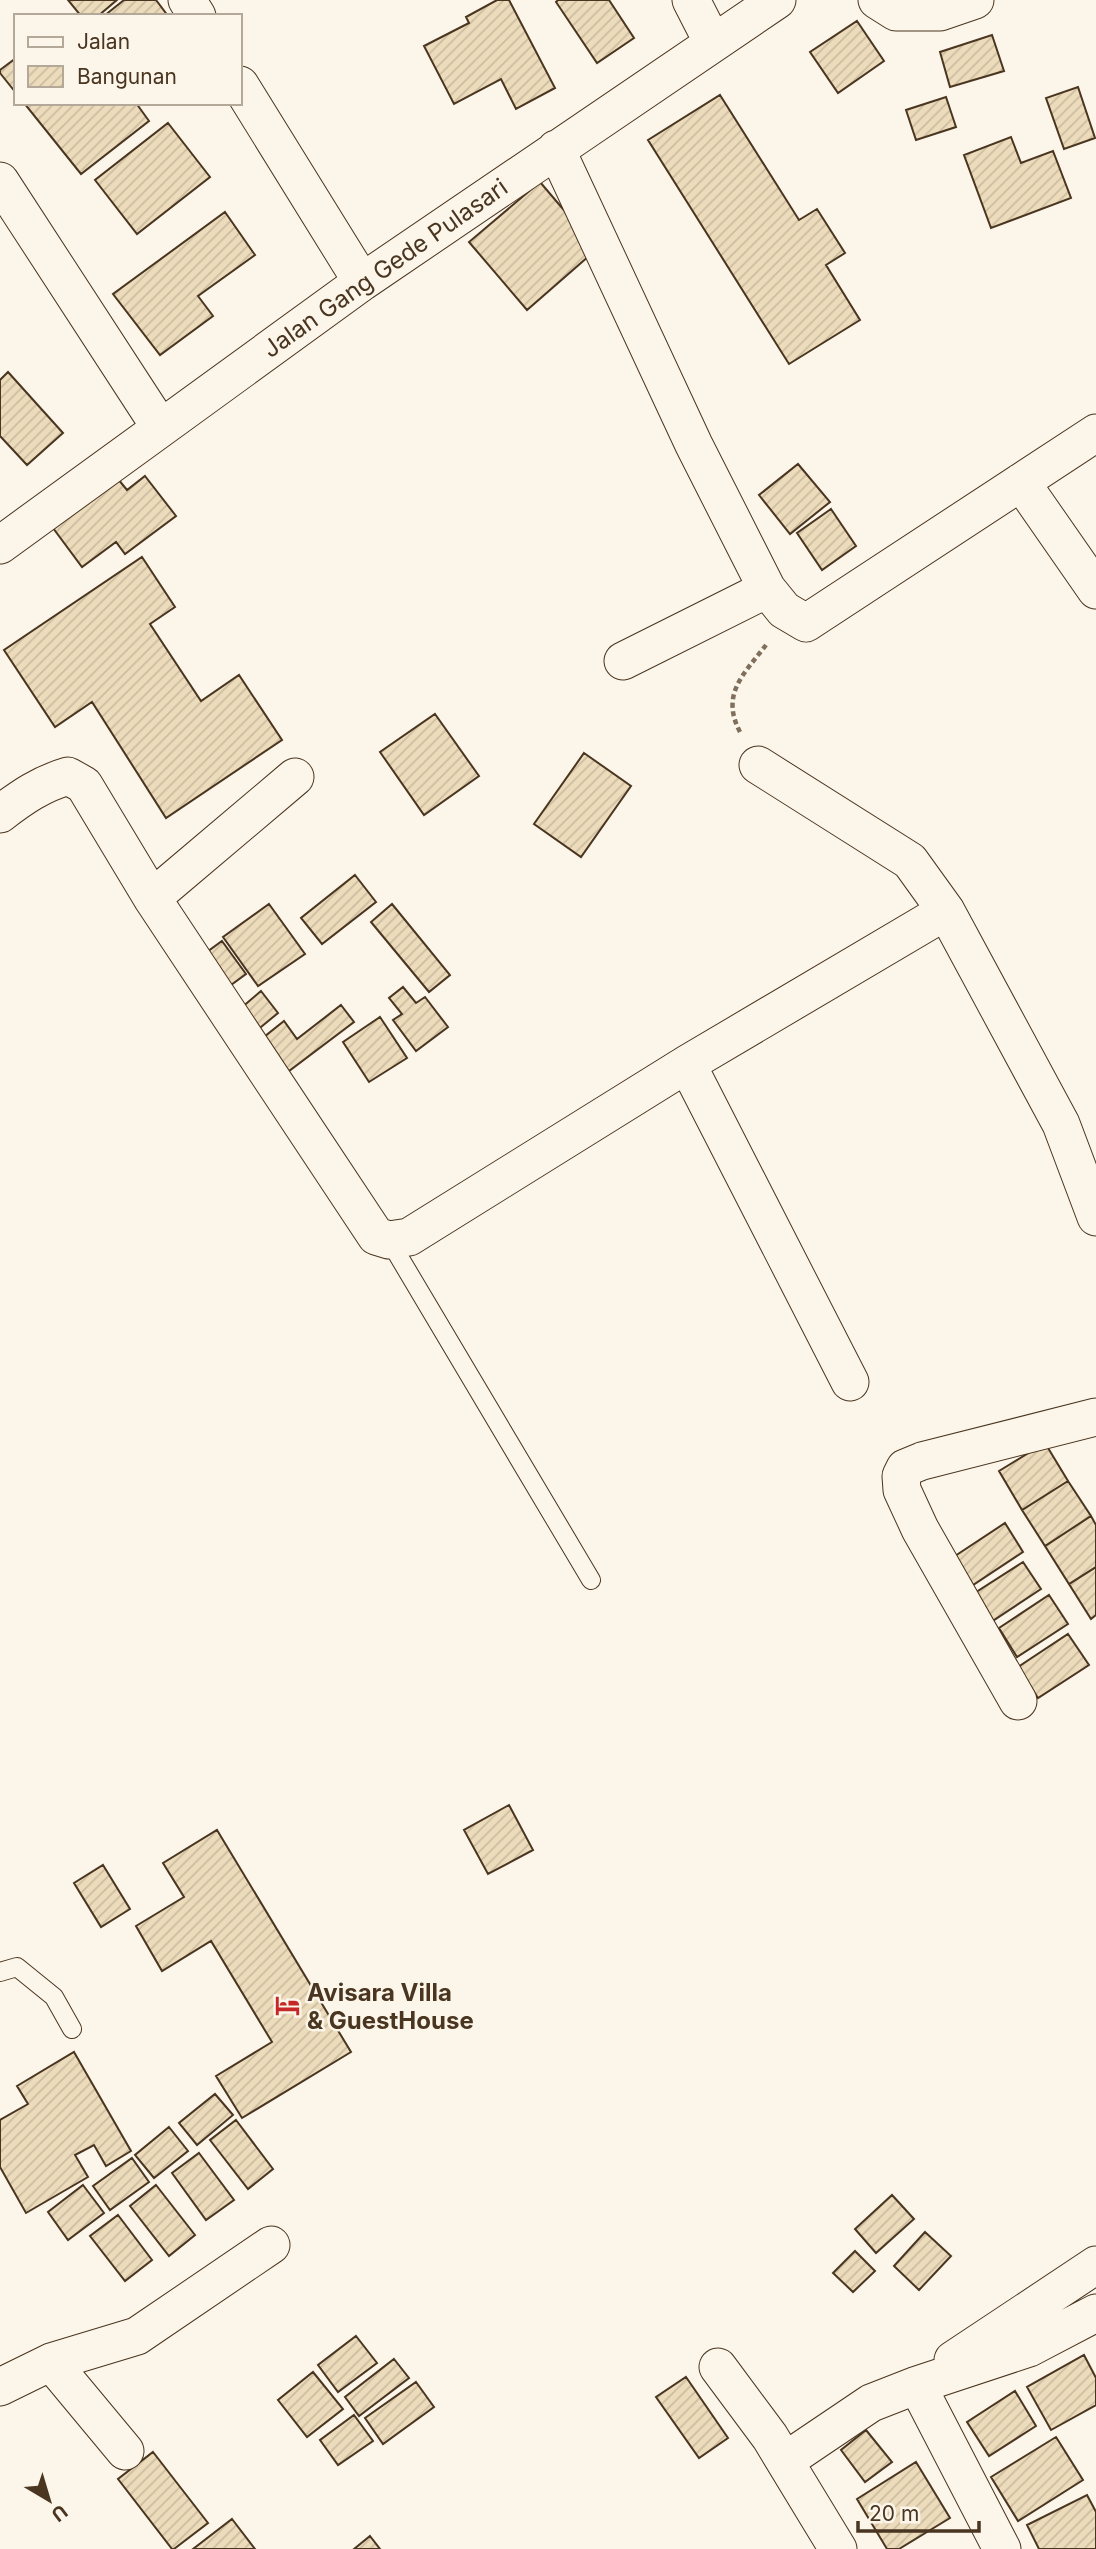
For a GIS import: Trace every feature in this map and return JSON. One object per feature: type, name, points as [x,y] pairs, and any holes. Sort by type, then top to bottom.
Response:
[{"type":"street","points":[[691,0],[713,43]]},
{"type":"street","name":"Jalan Gang Gede Pulasari","points":[[0,545],[362,282],[777,0]]},
{"type":"street","points":[[877,0],[896,12],[940,12],[975,0]]},
{"type":"street","points":[[242,88],[362,282]]},
{"type":"street","points":[[556,149],[694,445],[767,589],[783,610],[806,623],[1096,433]]},
{"type":"street","points":[[0,181],[160,427]]},
{"type":"street","points":[[1021,482],[1096,590]]},
{"type":"street","points":[[623,661],[767,589]]},
{"type":"street","points":[[758,765],[910,861],[946,911],[1061,1124],[1096,1217]]},
{"type":"street","points":[[0,814],[28,792],[68,776],[84,785],[152,898],[376,1236],[389,1240],[409,1237],[687,1064],[946,911]]},
{"type":"street","points":[[152,898],[295,776]]},
{"type":"street","points":[[687,1064],[849,1382]]},
{"type":"street","points":[[1018,1701],[920,1529],[902,1490],[901,1476],[905,1468],[922,1461],[1096,1417]]},
{"type":"street","points":[[0,2387],[51,2362],[137,2336],[271,2245]]},
{"type":"street","points":[[918,2385],[1096,2265]]},
{"type":"street","points":[[785,2461],[872,2403],[1029,2348],[1096,2313]]},
{"type":"street","points":[[51,2362],[125,2451]]},
{"type":"street","points":[[718,2367],[785,2461],[838,2549]]},
{"type":"street","points":[[918,2385],[1002,2549]]},
{"type":"lane","points":[[389,1240],[591,1580]]},
{"type":"lane","points":[[0,1972],[17,1968],[54,1997],[72,2029]]},
{"type":"path","points":[[758,765],[733,718],[734,688],[770,640],[806,623]]},
{"type":"building","points":[[68,0],[117,0],[100,14],[79,14]]},
{"type":"building","points":[[124,0],[156,0],[166,14],[106,14]]},
{"type":"building","points":[[497,0],[509,0],[555,88],[516,109],[501,79],[454,104],[424,46],[469,23],[466,17]]},
{"type":"building","points":[[609,0],[634,38],[597,63],[556,2]]},
{"type":"building","points":[[857,21],[884,61],[838,93],[810,52]]},
{"type":"building","points":[[992,35],[1004,71],[950,87],[940,52]]},
{"type":"building","points":[[14,60],[14,90],[0,73],[0,70]]},
{"type":"building","points":[[1078,87],[1095,138],[1064,149],[1046,98]]},
{"type":"building","points":[[720,95],[799,220],[817,209],[845,253],[826,265],[860,320],[789,364],[648,140]]},
{"type":"building","points":[[946,97],[956,127],[916,140],[906,110]]},
{"type":"building","points":[[26,105],[137,105],[149,121],[81,174]]},
{"type":"building","points":[[168,123],[210,177],[137,234],[95,180]]},
{"type":"building","points":[[1011,137],[1021,163],[1053,151],[1071,198],[991,228],[964,155]]},
{"type":"building","points":[[540,182],[597,249],[527,310],[469,242]]},
{"type":"building","points":[[225,212],[255,255],[198,296],[213,316],[160,355],[113,294]]},
{"type":"building","points":[[8,372],[63,433],[27,465],[0,436],[0,380]]},
{"type":"building","points":[[798,464],[830,502],[790,534],[759,495]]},
{"type":"building","points":[[145,476],[176,516],[125,554],[116,542],[82,567],[53,528],[118,479],[127,490]]},
{"type":"building","points":[[831,509],[856,546],[822,570],[797,533]]},
{"type":"building","points":[[142,557],[175,607],[150,624],[201,701],[239,675],[282,740],[166,818],[92,702],[55,727],[4,650]]},
{"type":"building","points":[[435,714],[479,776],[424,815],[380,752]]},
{"type":"building","points":[[584,753],[631,786],[581,857],[534,824]]},
{"type":"building","points":[[355,875],[376,902],[322,944],[301,918]]},
{"type":"building","points":[[269,904],[305,954],[258,986],[223,937]]},
{"type":"building","points":[[392,904],[450,975],[429,992],[371,922]]},
{"type":"building","points":[[222,941],[246,974],[220,993],[196,960]]},
{"type":"building","points":[[403,987],[416,1003],[425,997],[448,1027],[416,1051],[393,1020],[402,1014],[389,998]]},
{"type":"building","points":[[261,991],[278,1013],[250,1036],[233,1015]]},
{"type":"building","points":[[341,1005],[354,1022],[285,1074],[259,1041],[284,1021],[297,1039]]},
{"type":"building","points":[[380,1017],[407,1058],[369,1082],[343,1042]]},
{"type":"building","points":[[1045,1443],[1068,1481],[1022,1510],[999,1471]]},
{"type":"building","points":[[1068,1481],[1091,1516],[1045,1546],[1022,1510]]},
{"type":"building","points":[[1091,1516],[1096,1525],[1096,1567],[1069,1584],[1045,1546]]},
{"type":"building","points":[[1005,1523],[1023,1552],[970,1587],[952,1558]]},
{"type":"building","points":[[1023,1562],[1041,1589],[988,1624],[970,1596]]},
{"type":"building","points":[[1096,1567],[1096,1615],[1091,1619],[1069,1584]]},
{"type":"building","points":[[1049,1595],[1068,1624],[1017,1657],[999,1628]]},
{"type":"building","points":[[1068,1634],[1089,1665],[1038,1698],[1018,1667]]},
{"type":"building","points":[[509,1805],[533,1850],[488,1874],[464,1830]]},
{"type":"building","name":"Avisara Villa & GuestHouse","points":[[217,1830],[351,2052],[242,2118],[216,2076],[272,2042],[211,1941],[162,1971],[136,1926],[184,1897],[163,1863]]},
{"type":"building","points":[[103,1865],[130,1909],[101,1927],[74,1883]]},
{"type":"building","points":[[74,2052],[131,2151],[106,2166],[94,2145],[75,2155],[88,2177],[26,2213],[0,2167],[0,2120],[28,2104],[17,2086]]},
{"type":"building","points":[[215,2094],[233,2115],[197,2145],[179,2123]]},
{"type":"building","points":[[236,2120],[273,2169],[248,2189],[210,2140]]},
{"type":"building","points":[[169,2127],[188,2151],[154,2178],[135,2155]]},
{"type":"building","points":[[199,2153],[234,2200],[206,2220],[172,2173]]},
{"type":"building","points":[[132,2158],[149,2182],[110,2210],[93,2186]]},
{"type":"building","points":[[83,2185],[104,2213],[68,2240],[48,2212]]},
{"type":"building","points":[[156,2185],[195,2235],[169,2256],[130,2206]]},
{"type":"building","points":[[892,2195],[914,2219],[876,2253],[855,2229]]},
{"type":"building","points":[[118,2215],[152,2260],[125,2281],[90,2236]]},
{"type":"building","points":[[925,2232],[951,2256],[919,2290],[894,2266]]},
{"type":"building","points":[[855,2251],[875,2271],[853,2292],[833,2273]]},
{"type":"building","points":[[356,2336],[377,2363],[338,2392],[318,2365]]},
{"type":"building","points":[[1084,2355],[1096,2378],[1096,2405],[1051,2430],[1027,2387]]},
{"type":"building","points":[[394,2359],[409,2378],[359,2416],[345,2397]]},
{"type":"building","points":[[313,2372],[343,2409],[307,2437],[278,2400]]},
{"type":"building","points":[[686,2377],[728,2438],[699,2458],[656,2397]]},
{"type":"building","points":[[416,2382],[434,2407],[383,2444],[365,2418]]},
{"type":"building","points":[[1015,2391],[1036,2426],[989,2456],[967,2422]]},
{"type":"building","points":[[354,2415],[373,2441],[338,2465],[320,2440]]},
{"type":"building","points":[[866,2430],[892,2462],[865,2482],[841,2450]]},
{"type":"building","points":[[1056,2437],[1083,2480],[1018,2521],[991,2477]]},
{"type":"building","points":[[153,2452],[208,2523],[174,2549],[118,2479]]},
{"type":"building","points":[[916,2462],[950,2518],[899,2549],[887,2549],[857,2499]]},
{"type":"building","points":[[1087,2495],[1096,2512],[1096,2549],[1039,2549],[1027,2525]]},
{"type":"building","points":[[232,2519],[255,2549],[193,2549]]},
{"type":"building","points":[[370,2536],[380,2549],[354,2549]]},
{"type":"place","name":"Avisara Villa & GuestHouse","points":[[287,2006]]}]
